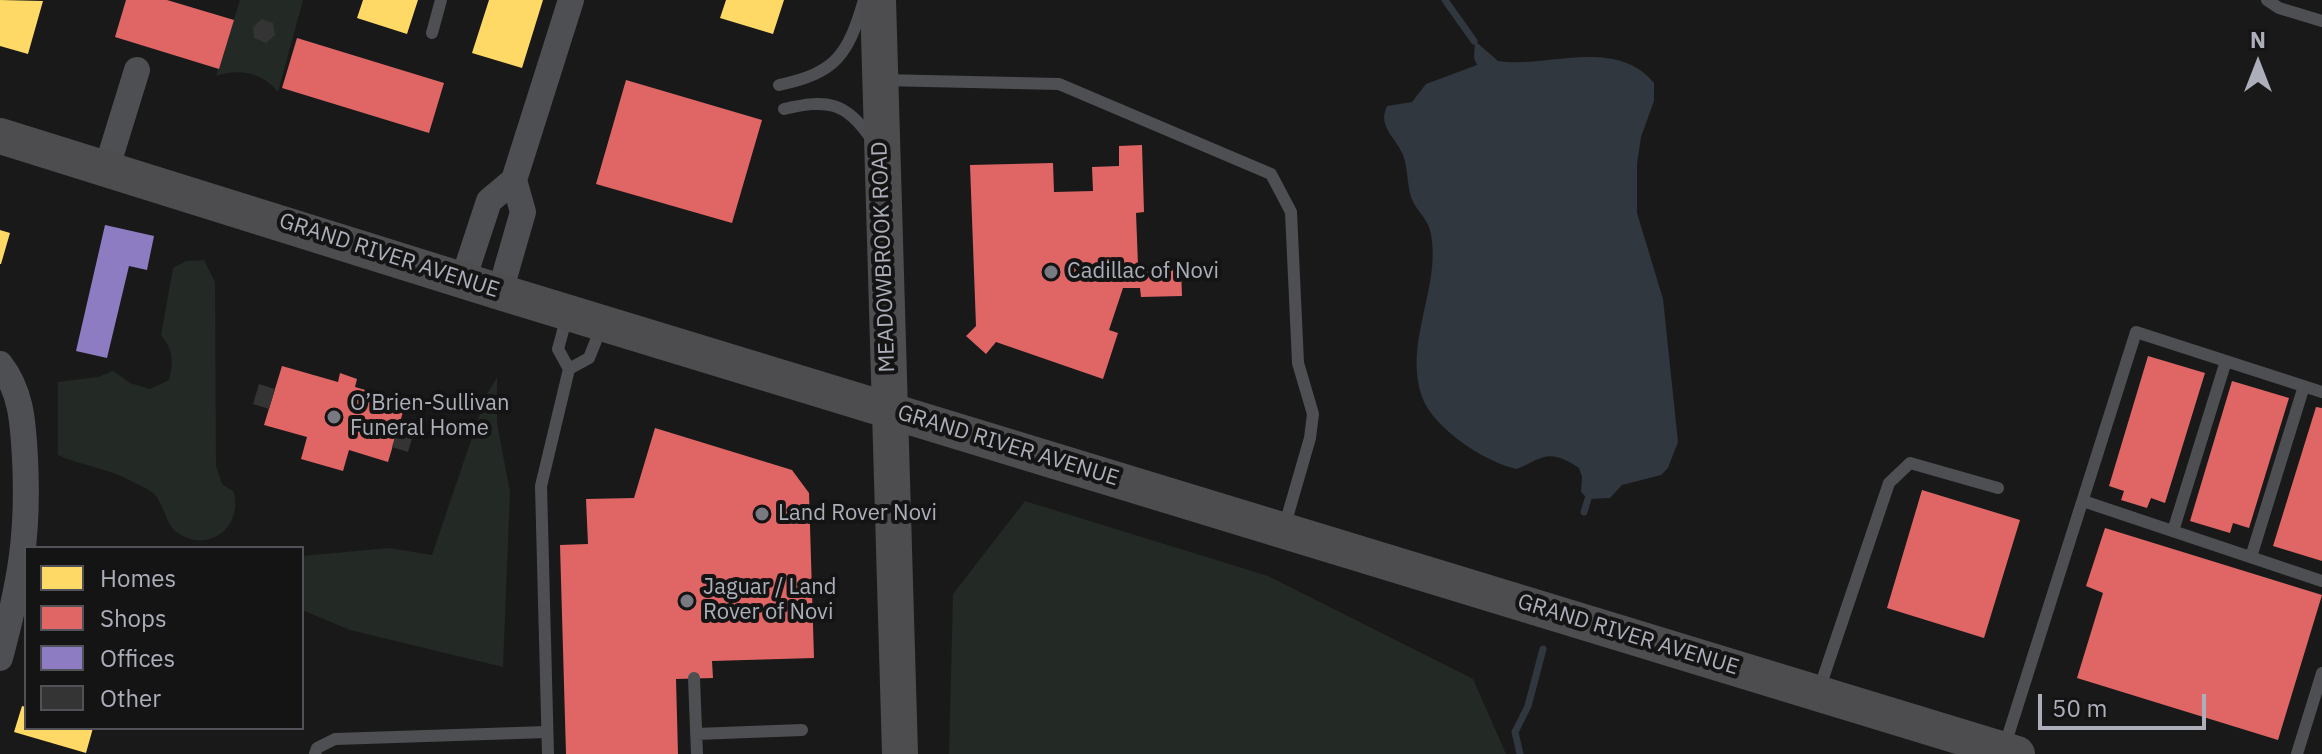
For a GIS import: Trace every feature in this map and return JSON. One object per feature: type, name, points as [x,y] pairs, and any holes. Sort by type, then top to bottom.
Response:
[{"type":"main road","name":"MEADOWBROOK ROAD","points":[[878,0],[880,152],[891,410],[900,754]]},
{"type":"main road","name":"GRAND RIVER AVENUE","points":[[0,136],[568,313],[2010,752]]},
{"type":"street","points":[[463,280],[489,201],[514,180],[571,0]]},
{"type":"street","points":[[107,167],[137,70]]},
{"type":"street","points":[[500,292],[523,212],[514,180]]},
{"type":"street","points":[[0,364],[18,395],[23,420],[26,546]]},
{"type":"street","points":[[0,655],[24,557]]},
{"type":"lane","points":[[432,33],[441,0]]},
{"type":"lane","points":[[779,85],[817,76],[834,60],[855,29],[864,0]]},
{"type":"lane","points":[[2267,0],[2279,8],[2322,21]]},
{"type":"lane","points":[[879,80],[1059,84],[1271,174],[1291,212],[1298,363],[1313,414],[1310,438],[1284,529]]},
{"type":"lane","points":[[784,109],[812,102],[844,108],[863,126],[880,152]]},
{"type":"lane","points":[[548,754],[541,486],[569,369],[558,349],[568,313]]},
{"type":"lane","points":[[569,369],[589,358],[602,323]]},
{"type":"lane","points":[[2010,752],[2136,332],[2322,392]]},
{"type":"lane","points":[[2173,531],[2226,361]]},
{"type":"lane","points":[[2251,557],[2304,386]]},
{"type":"lane","points":[[1818,693],[1889,483],[1910,463],[1998,488]]},
{"type":"lane","points":[[2083,501],[2322,581]]},
{"type":"lane","points":[[2297,754],[2322,673]]},
{"type":"lane","points":[[694,678],[697,754]]},
{"type":"lane","points":[[696,734],[802,730]]},
{"type":"lane","points":[[315,754],[317,748],[335,739],[547,732]]},
{"type":"shaded area","points":[[240,0],[303,0],[278,92],[258,76],[233,72],[216,76]]},
{"type":"shaded area","points":[[1475,41],[1498,61],[1600,57],[1638,69],[1654,83],[1654,101],[1641,137],[1637,164],[1637,213],[1663,299],[1678,442],[1668,468],[1661,475],[1622,485],[1610,498],[1588,499],[1581,492],[1579,468],[1560,458],[1547,456],[1517,469],[1476,452],[1437,420],[1422,397],[1417,376],[1417,356],[1431,275],[1431,234],[1411,197],[1403,155],[1386,126],[1385,113],[1387,106],[1412,102],[1426,84],[1477,65],[1474,58]]},
{"type":"shaded area","points":[[204,260],[215,282],[216,466],[222,484],[234,492],[235,505],[233,517],[220,534],[199,540],[175,531],[157,498],[149,490],[115,473],[58,455],[58,382],[98,377],[113,371],[130,383],[150,389],[169,380],[171,356],[161,335],[173,268],[186,261]]},
{"type":"shaded area","points":[[497,377],[497,423],[510,492],[503,667],[350,630],[304,611],[304,556],[389,548],[432,555],[486,396]]},
{"type":"shaded area","points":[[1025,501],[1268,576],[1473,679],[1506,754],[949,754],[953,594]]},
{"type":"building: Homes","points":[[0,0],[43,1],[28,54],[0,46]]},
{"type":"building: Homes","points":[[363,0],[418,0],[407,34],[357,18]]},
{"type":"building: Homes","points":[[489,0],[543,0],[522,68],[472,53]]},
{"type":"building: Homes","points":[[726,0],[784,0],[773,34],[720,18]]},
{"type":"building: Homes","points":[[0,230],[10,233],[1,264],[0,264]]},
{"type":"building: Homes","points":[[22,706],[24,730],[92,730],[86,753],[14,732]]},
{"type":"building: Shops","points":[[126,0],[167,0],[234,20],[219,69],[115,37]]},
{"type":"building: Shops","points":[[297,38],[444,83],[429,133],[282,88]]},
{"type":"building: Shops","points":[[626,80],[762,120],[732,223],[596,184]]},
{"type":"building: Shops","name":"Cadillac of Novi","points":[[1142,145],[1144,212],[1136,213],[1138,265],[1130,265],[1125,279],[1140,279],[1140,269],[1181,268],[1182,296],[1141,297],[1140,288],[1123,288],[1109,330],[1118,333],[1103,379],[996,342],[986,354],[966,336],[976,326],[970,165],[1053,163],[1054,192],[1093,191],[1092,167],[1119,166],[1119,146]]},
{"type":"building: Shops","points":[[2148,356],[2205,373],[2165,503],[2151,498],[2147,508],[2121,500],[2124,491],[2109,486]]},
{"type":"building: Shops","name":"O’Brien-Sullivan Funeral Home","points":[[282,366],[338,382],[340,373],[357,379],[355,387],[406,402],[388,462],[349,450],[343,471],[301,459],[307,437],[264,425]]},
{"type":"building: Shops","points":[[2232,381],[2289,398],[2249,528],[2233,523],[2230,533],[2190,521]]},
{"type":"building: Shops","points":[[2316,407],[2322,408],[2322,561],[2273,546]]},
{"type":"building: Shops","name":"Jaguar / Land Rover of Novi","points":[[655,428],[792,470],[809,493],[814,658],[712,661],[713,678],[676,679],[678,754],[566,754],[560,545],[588,544],[586,499],[634,498]]},
{"type":"building: Shops","points":[[1922,490],[2020,520],[1984,638],[1887,608]]},
{"type":"building: Shops","points":[[2105,528],[2322,595],[2278,740],[2077,678],[2103,593],[2086,586]]},
{"type":"building: Offices","points":[[105,225],[154,236],[147,270],[129,266],[107,358],[76,351]]},
{"type":"building: Other","points":[[262,19],[273,23],[275,35],[266,43],[254,38],[253,27]]},
{"type":"building: Other","points":[[259,384],[275,389],[269,409],[253,404]]},
{"type":"building: Other","points":[[398,427],[414,432],[408,452],[392,447]]},
{"type":"waterway","points":[[1445,0],[1474,41]]},
{"type":"waterway","points":[[1584,512],[1588,499]]},
{"type":"waterway","points":[[1520,754],[1515,732],[1528,706],[1543,649]]},
{"type":"place","name":"Cadillac of Novi","points":[[1051,272]]},
{"type":"place","name":"O’Brien-Sullivan Funeral Home","points":[[334,417]]},
{"type":"place","name":"Land Rover Novi","points":[[762,514]]},
{"type":"place","name":"Jaguar / Land Rover of Novi","points":[[687,601]]}]
